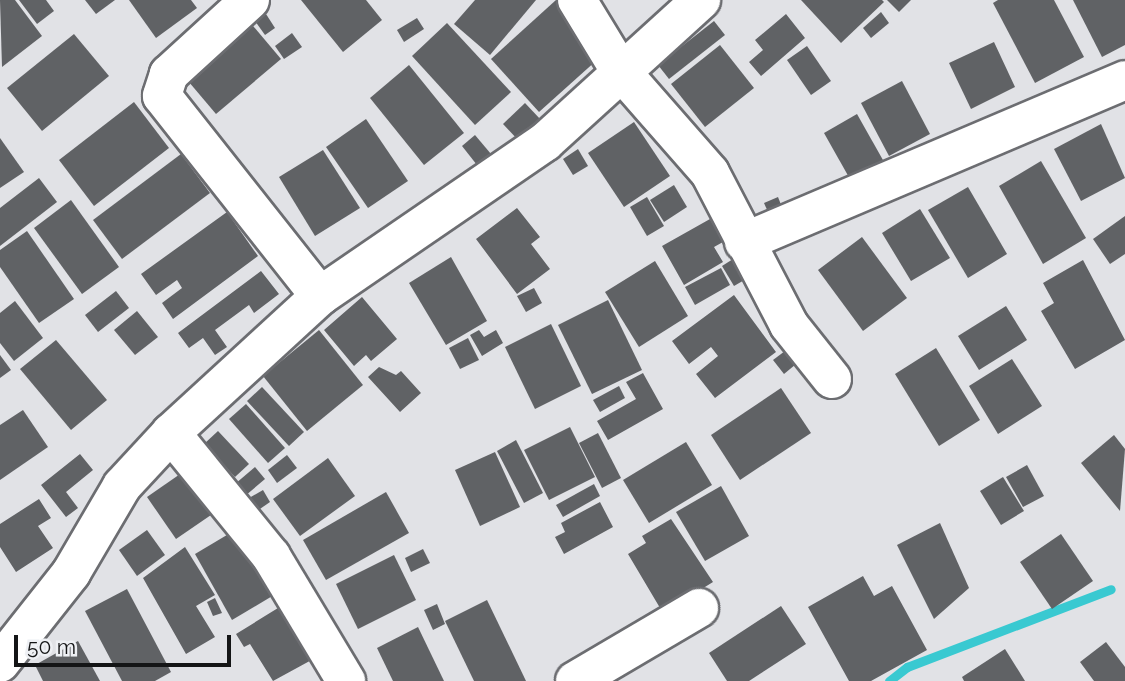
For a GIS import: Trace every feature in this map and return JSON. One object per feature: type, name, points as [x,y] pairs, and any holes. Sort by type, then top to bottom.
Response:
[{"type":"street","points":[[250,0],[169,74],[162,96],[320,296]]},
{"type":"street","points":[[577,0],[619,69],[710,173],[789,325],[832,379]]},
{"type":"street","points":[[0,663],[71,573],[122,486],[171,433],[320,296],[545,142],[619,69],[701,0]]},
{"type":"street","points":[[744,242],[1125,80]]},
{"type":"street","points":[[171,433],[271,556],[346,681]]},
{"type":"street","points":[[575,681],[699,608]]},
{"type":"building","points":[[0,0],[15,0],[42,36],[2,67]]},
{"type":"building","points":[[19,0],[46,0],[54,11],[37,24]]},
{"type":"building","points":[[85,0],[115,0],[96,14]]},
{"type":"building","points":[[129,0],[191,0],[197,8],[156,38]]},
{"type":"building","points":[[301,0],[366,0],[382,20],[343,52]]},
{"type":"building","points":[[475,0],[536,0],[490,55],[454,24]]},
{"type":"building","points":[[556,0],[607,51],[539,112],[491,59]]},
{"type":"building","points":[[801,0],[882,0],[884,2],[841,43]]},
{"type":"building","points":[[887,0],[911,0],[899,12]]},
{"type":"building","points":[[998,0],[1054,0],[1084,57],[1035,83],[993,3]]},
{"type":"building","points":[[1073,0],[1125,0],[1125,45],[1102,57]]},
{"type":"building","points":[[881,12],[889,23],[871,38],[863,28]]},
{"type":"building","points":[[266,14],[275,28],[265,35],[255,21]]},
{"type":"building","points":[[786,14],[805,38],[761,76],[749,62],[763,50],[755,40]]},
{"type":"building","points":[[417,18],[424,29],[404,42],[397,30]]},
{"type":"building","points":[[248,20],[281,59],[216,114],[183,75]]},
{"type":"building","points":[[714,21],[725,35],[669,79],[658,65]]},
{"type":"building","points":[[447,23],[511,92],[475,125],[412,56]]},
{"type":"building","points":[[292,33],[302,47],[284,59],[275,46]]},
{"type":"building","points":[[74,34],[109,76],[42,131],[7,88]]},
{"type":"building","points":[[994,42],[1015,87],[971,109],[949,63]]},
{"type":"building","points":[[720,45],[754,88],[705,127],[671,84]]},
{"type":"building","points":[[807,46],[831,81],[811,95],[787,60]]},
{"type":"building","points":[[409,65],[464,133],[424,165],[370,98]]},
{"type":"building","points":[[902,81],[930,134],[889,156],[861,103]]},
{"type":"building","points":[[134,102],[169,148],[94,206],[59,160]]},
{"type":"building","points":[[525,103],[541,120],[519,141],[503,124]]},
{"type":"building","points":[[857,114],[888,169],[855,188],[824,133]]},
{"type":"building","points":[[366,119],[408,181],[368,208],[326,147]]},
{"type":"building","points":[[634,122],[670,176],[624,207],[588,153]]},
{"type":"building","points":[[1101,124],[1125,178],[1081,201],[1054,149]]},
{"type":"building","points":[[475,135],[491,154],[477,165],[462,146]]},
{"type":"building","points":[[0,138],[24,172],[0,188]]},
{"type":"building","points":[[578,149],[588,166],[573,175],[563,159]]},
{"type":"building","points":[[323,150],[360,208],[315,236],[279,177]]},
{"type":"building","points":[[181,154],[210,193],[122,259],[93,220]]},
{"type":"building","points":[[1041,161],[1086,238],[1043,264],[999,186]]},
{"type":"building","points":[[39,178],[57,202],[0,246],[0,208]]},
{"type":"building","points":[[674,185],[687,207],[664,222],[650,200]]},
{"type":"building","points":[[968,187],[1007,254],[968,278],[928,210]]},
{"type":"building","points":[[647,197],[664,226],[647,236],[630,207]]},
{"type":"building","points":[[778,197],[785,215],[772,221],[764,203]]},
{"type":"building","points":[[71,200],[119,267],[82,294],[34,228]]},
{"type":"building","points":[[517,208],[540,237],[531,244],[550,269],[517,294],[476,239]]},
{"type":"building","points":[[920,209],[950,258],[911,281],[882,233]]},
{"type":"building","points":[[227,212],[258,256],[173,319],[162,303],[182,288],[177,280],[156,295],[141,274]]},
{"type":"building","points":[[1125,216],[1125,254],[1110,264],[1093,239]]},
{"type":"building","points":[[710,219],[723,242],[714,247],[723,262],[684,285],[662,246]]},
{"type":"building","points":[[27,231],[74,299],[39,323],[0,267],[0,250]]},
{"type":"building","points":[[862,237],[907,298],[863,331],[818,270]]},
{"type":"building","points":[[741,254],[753,275],[734,286],[722,266]]},
{"type":"building","points":[[451,257],[487,321],[446,345],[409,283]]},
{"type":"building","points":[[1083,260],[1125,340],[1075,369],[1041,311],[1054,303],[1043,283]]},
{"type":"building","points":[[655,261],[688,316],[639,347],[605,292]]},
{"type":"building","points":[[721,268],[730,285],[695,305],[685,287]]},
{"type":"building","points":[[261,271],[279,294],[254,313],[249,305],[215,330],[227,347],[215,355],[203,338],[189,348],[178,333]]},
{"type":"building","points":[[534,288],[542,303],[526,312],[517,296]]},
{"type":"building","points":[[116,291],[129,308],[98,332],[85,315]]},
{"type":"building","points":[[734,295],[776,352],[715,398],[696,374],[718,356],[711,347],[689,364],[672,341]]},
{"type":"building","points":[[362,297],[397,339],[371,361],[366,355],[354,366],[324,330]]},
{"type":"building","points":[[608,300],[642,370],[592,394],[558,325]]},
{"type":"building","points":[[15,301],[43,338],[14,361],[0,343],[0,313]]},
{"type":"building","points":[[1006,306],[1027,340],[979,370],[958,336]]},
{"type":"building","points":[[137,311],[158,337],[135,355],[114,330]]},
{"type":"building","points":[[551,324],[581,386],[535,409],[505,347]]},
{"type":"building","points":[[319,330],[363,385],[307,431],[263,376]]},
{"type":"building","points":[[479,330],[484,337],[496,330],[503,343],[482,356],[470,335]]},
{"type":"building","points":[[468,338],[479,360],[460,369],[449,348]]},
{"type":"building","points":[[56,340],[107,400],[71,430],[20,369]]},
{"type":"building","points":[[797,342],[807,355],[784,374],[773,360]]},
{"type":"building","points":[[936,348],[980,420],[939,446],[895,374]]},
{"type":"building","points":[[0,355],[11,370],[0,378]]},
{"type":"building","points":[[1012,359],[1042,406],[998,434],[969,386]]},
{"type":"building","points":[[379,367],[396,375],[401,371],[421,393],[400,412],[368,377]]},
{"type":"building","points":[[643,373],[663,409],[608,440],[597,421],[636,399],[626,382]]},
{"type":"building","points":[[619,386],[625,398],[600,412],[593,400]]},
{"type":"building","points":[[262,387],[304,432],[289,446],[247,401]]},
{"type":"building","points":[[781,388],[811,433],[740,480],[711,435]]},
{"type":"building","points":[[246,404],[285,448],[268,463],[229,419]]},
{"type":"building","points":[[23,410],[48,447],[0,480],[0,425]]},
{"type":"building","points":[[570,427],[595,477],[549,500],[524,450]]},
{"type":"building","points":[[218,431],[249,464],[235,477],[204,444]]},
{"type":"building","points":[[598,433],[621,478],[602,488],[579,443]]},
{"type":"building","points":[[1114,435],[1125,449],[1120,511],[1081,463]]},
{"type":"building","points":[[516,440],[543,493],[524,503],[497,451]]},
{"type":"building","points":[[686,442],[712,485],[649,523],[623,480]]},
{"type":"building","points":[[495,452],[520,507],[480,526],[455,470]]},
{"type":"building","points":[[80,454],[93,470],[66,492],[78,508],[66,517],[41,485]]},
{"type":"building","points":[[287,455],[297,468],[277,483],[268,470]]},
{"type":"building","points":[[328,458],[355,496],[300,536],[273,499]]},
{"type":"building","points":[[1027,465],[1044,496],[1023,507],[1006,477]]},
{"type":"building","points":[[255,467],[265,479],[245,496],[235,484]]},
{"type":"building","points":[[183,472],[211,515],[176,539],[147,497]]},
{"type":"building","points":[[1003,477],[1024,511],[1001,525],[980,491]]},
{"type":"building","points":[[594,484],[600,496],[563,517],[556,505]]},
{"type":"building","points":[[721,486],[749,536],[705,561],[676,512]]},
{"type":"building","points":[[263,490],[270,502],[257,511],[249,498]]},
{"type":"building","points":[[386,492],[409,533],[326,580],[303,540]]},
{"type":"building","points":[[39,499],[51,518],[38,526],[53,548],[16,572],[0,547],[0,524]]},
{"type":"building","points":[[600,502],[613,527],[564,554],[555,537],[565,532],[561,523]]},
{"type":"building","points":[[671,519],[713,582],[663,613],[628,554],[646,543],[642,536]]},
{"type":"building","points":[[940,523],[969,588],[934,619],[897,545]]},
{"type":"building","points":[[237,529],[274,595],[232,620],[195,554]]},
{"type":"building","points":[[147,530],[165,555],[137,576],[119,550]]},
{"type":"building","points":[[1061,534],[1093,581],[1052,609],[1020,562]]},
{"type":"building","points":[[185,547],[215,595],[196,606],[215,637],[186,654],[143,578]]},
{"type":"building","points":[[423,549],[430,563],[411,572],[405,558]]},
{"type":"building","points":[[394,555],[416,600],[358,629],[336,584]]},
{"type":"building","points":[[863,576],[874,596],[892,586],[927,650],[871,681],[849,681],[808,607]]},
{"type":"building","points":[[127,589],[171,672],[155,681],[122,681],[85,611]]},
{"type":"building","points":[[215,598],[222,613],[213,616],[207,602]]},
{"type":"building","points":[[291,600],[317,657],[273,681],[250,644],[244,647],[236,634]]},
{"type":"building","points":[[487,600],[526,681],[474,681],[445,621]]},
{"type":"building","points":[[437,604],[445,624],[433,630],[424,610]]},
{"type":"building","points":[[781,606],[806,644],[749,681],[727,681],[709,653]]},
{"type":"building","points":[[418,627],[444,681],[393,681],[377,648]]},
{"type":"building","points":[[78,641],[100,681],[43,681],[35,665]]},
{"type":"building","points":[[1106,642],[1125,667],[1125,681],[1094,681],[1080,662]]},
{"type":"building","points":[[1005,649],[1025,681],[964,681],[962,677]]},
{"type":"waterway","points":[[889,681],[907,667],[1111,589]]}]
